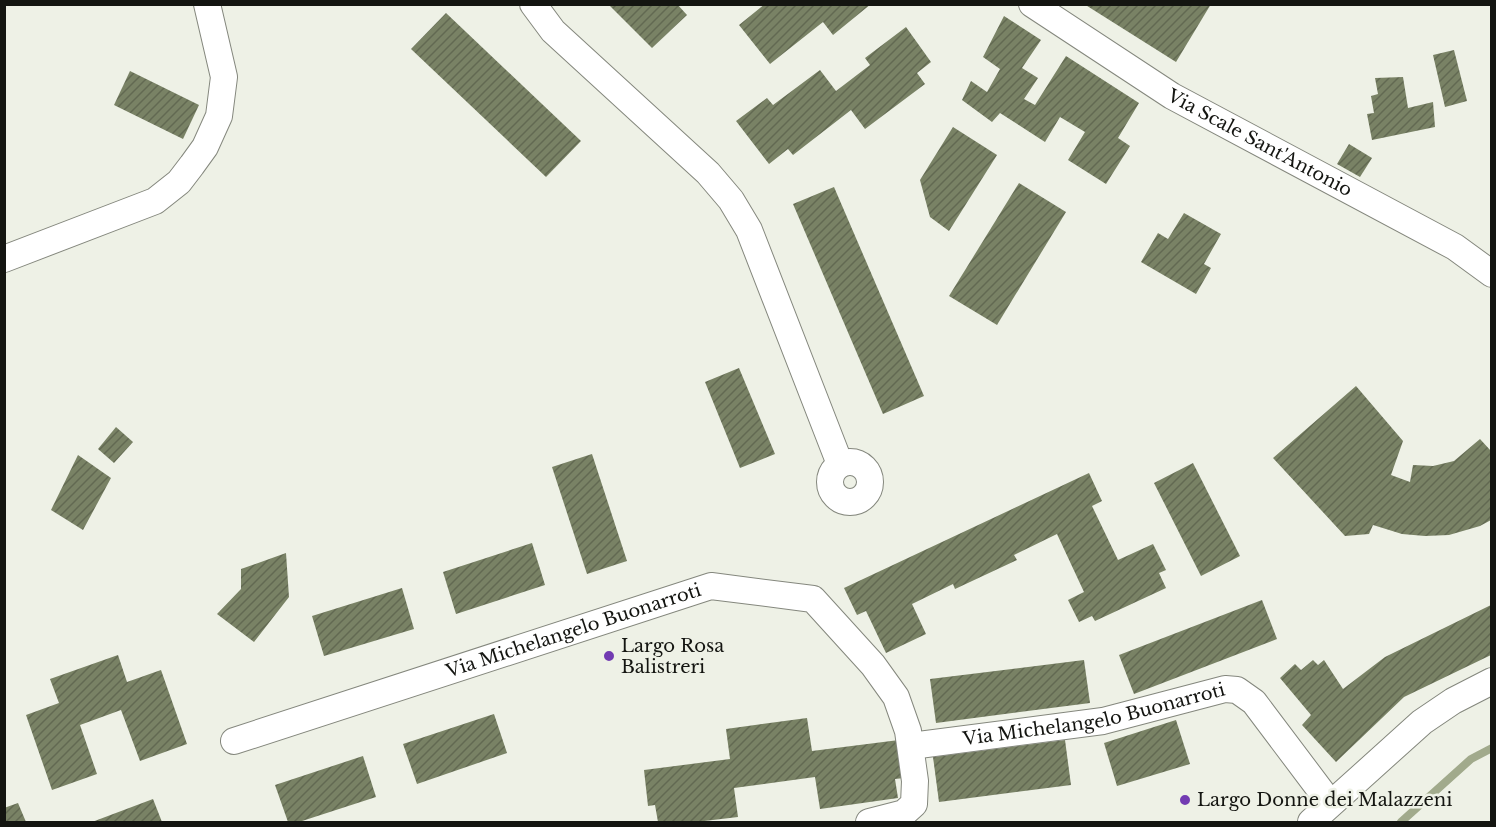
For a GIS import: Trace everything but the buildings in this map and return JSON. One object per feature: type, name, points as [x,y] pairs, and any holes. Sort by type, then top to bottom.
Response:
[{"type":"street","points":[[4,259],[155,201],[179,182],[205,147],[219,116],[224,77],[207,4]]},
{"type":"street","points":[[533,4],[553,31],[700,166],[730,200],[749,230],[840,464]]},
{"type":"street","name":"Via Scale Sant'Antonio","points":[[1032,4],[1172,96],[1455,247],[1491,274]]},
{"type":"street","name":"Via Michelangelo Buonarroti","points":[[234,741],[711,586],[813,599],[873,664],[896,697],[908,731],[915,781],[914,804],[904,813],[869,822]]},
{"type":"street","points":[[1311,822],[1422,722],[1453,701],[1491,681]]},
{"type":"street","name":"Via Michelangelo Buonarroti","points":[[911,746],[1103,721],[1225,689],[1237,690],[1254,702],[1330,803]]},
{"type":"waterway","points":[[1401,822],[1471,759],[1492,748]]},
{"type":"place","name":"Largo Rosa Balistreri","points":[[609,656]]},
{"type":"place","name":"Largo Donne dei Malazzeni","points":[[1185,800]]}]
